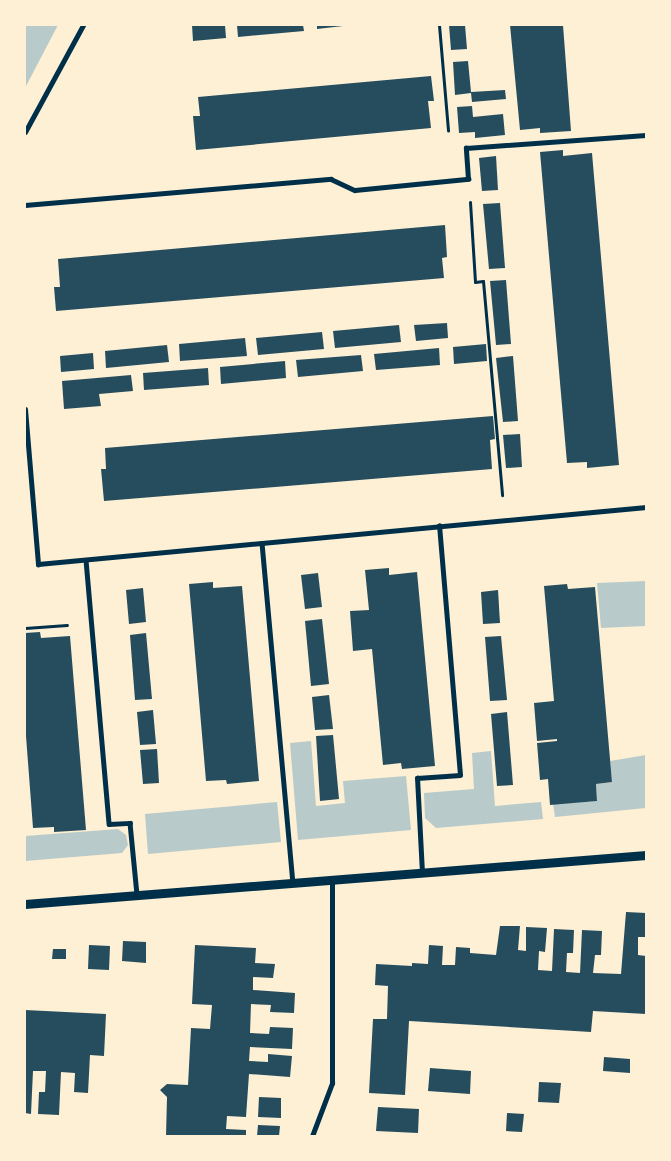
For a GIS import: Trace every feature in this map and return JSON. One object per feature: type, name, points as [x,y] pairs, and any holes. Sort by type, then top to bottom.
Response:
[{"type":"street","points":[[25,132],[83,25]]},
{"type":"street","points":[[25,205],[331,178],[355,190],[468,179],[466,148],[646,135]]},
{"type":"street","points":[[25,409],[38,564],[646,507]]},
{"type":"street","points":[[422,873],[416,778],[460,775],[439,526]]},
{"type":"street","points":[[262,543],[293,883]]},
{"type":"street","points":[[86,560],[109,824],[130,823],[137,896]]},
{"type":"street","points":[[25,904],[646,855]]},
{"type":"street","points":[[312,1136],[332,1083],[332,880]]},
{"type":"path","points":[[439,25],[449,148],[466,148]]},
{"type":"path","points":[[468,179],[474,282],[483,281],[504,519]]},
{"type":"path","points":[[25,628],[91,624]]},
{"type":"shaded area","points":[[25,25],[58,25],[25,88]]},
{"type":"shaded area","points":[[646,581],[646,626],[601,628],[597,583]]},
{"type":"shaded area","points":[[311,741],[316,806],[345,803],[343,781],[406,776],[411,830],[298,840],[290,743]]},
{"type":"shaded area","points":[[491,751],[495,806],[541,802],[543,819],[436,828],[425,818],[424,793],[474,789],[472,753]]},
{"type":"shaded area","points":[[646,755],[646,808],[555,817],[553,804],[597,801],[596,784],[612,782],[610,761]]},
{"type":"shaded area","points":[[277,802],[281,842],[148,854],[145,814]]},
{"type":"shaded area","points":[[118,829],[126,835],[128,845],[122,853],[25,861],[25,836]]},
{"type":"building","points":[[192,25],[225,25],[226,38],[193,41]]},
{"type":"building","points":[[237,25],[303,25],[304,31],[238,37]]},
{"type":"building","points":[[317,25],[343,25],[343,26],[317,29]]},
{"type":"building","points":[[449,25],[465,25],[467,49],[451,50]]},
{"type":"building","points":[[510,25],[563,25],[571,131],[540,133],[540,128],[520,130]]},
{"type":"building","points":[[468,61],[471,92],[505,90],[506,99],[472,102],[471,93],[455,95],[453,62]]},
{"type":"building","points":[[431,76],[434,101],[428,101],[431,128],[196,150],[193,116],[200,116],[198,97]]},
{"type":"building","points":[[472,106],[473,117],[503,114],[505,135],[475,138],[475,132],[459,133],[457,107]]},
{"type":"building","points":[[563,150],[563,156],[592,153],[619,465],[587,468],[587,462],[567,463],[540,152]]},
{"type":"building","points":[[496,156],[498,190],[482,191],[479,158]]},
{"type":"building","points":[[500,203],[505,268],[489,269],[483,204]]},
{"type":"building","points":[[445,225],[447,257],[442,258],[444,278],[56,311],[54,287],[60,287],[58,259]]},
{"type":"building","points":[[506,280],[511,344],[496,345],[490,281]]},
{"type":"building","points":[[447,323],[448,338],[416,341],[414,325]]},
{"type":"building","points":[[399,325],[401,342],[335,348],[333,331]]},
{"type":"building","points":[[322,332],[324,349],[258,355],[256,338]]},
{"type":"building","points":[[245,338],[247,356],[180,361],[179,344]]},
{"type":"building","points":[[486,344],[487,361],[454,364],[453,347]]},
{"type":"building","points":[[167,345],[169,362],[106,368],[105,351]]},
{"type":"building","points":[[439,348],[440,365],[376,370],[374,354]]},
{"type":"building","points":[[93,353],[94,369],[61,372],[60,356]]},
{"type":"building","points":[[361,355],[363,371],[298,377],[296,360]]},
{"type":"building","points":[[513,356],[518,421],[503,422],[496,358]]},
{"type":"building","points":[[285,361],[286,378],[221,384],[220,367]]},
{"type":"building","points":[[208,368],[209,385],[144,390],[143,373]]},
{"type":"building","points":[[131,375],[133,391],[99,394],[101,406],[64,409],[62,381]]},
{"type":"building","points":[[493,416],[495,439],[490,440],[492,469],[104,501],[101,469],[106,469],[105,448]]},
{"type":"building","points":[[520,434],[522,467],[506,468],[503,435]]},
{"type":"building","points":[[389,568],[389,575],[417,572],[435,766],[402,769],[401,763],[383,765],[372,649],[353,651],[350,611],[369,610],[365,570]]},
{"type":"building","points":[[318,573],[322,607],[305,609],[301,575]]},
{"type":"building","points":[[213,582],[213,588],[242,586],[259,781],[227,784],[226,780],[206,781],[189,584]]},
{"type":"building","points":[[567,584],[568,589],[595,587],[612,782],[596,784],[597,801],[550,805],[548,779],[540,780],[537,743],[557,741],[557,739],[537,741],[534,703],[554,701],[544,586]]},
{"type":"building","points":[[143,588],[146,622],[129,624],[126,590]]},
{"type":"building","points":[[498,590],[500,623],[483,624],[481,592]]},
{"type":"building","points":[[322,619],[329,684],[311,686],[305,621]]},
{"type":"building","points":[[40,632],[41,638],[70,636],[86,830],[54,832],[54,827],[33,828],[25,723],[25,633]]},
{"type":"building","points":[[146,633],[152,699],[135,700],[130,635]]},
{"type":"building","points":[[501,636],[507,700],[490,701],[485,637]]},
{"type":"building","points":[[329,695],[333,729],[315,730],[312,697]]},
{"type":"building","points":[[153,710],[156,744],[140,745],[137,712]]},
{"type":"building","points":[[507,712],[513,785],[497,786],[491,714]]},
{"type":"building","points":[[333,735],[339,799],[320,801],[316,736]]},
{"type":"building","points":[[157,749],[159,783],[143,784],[140,750]]},
{"type":"building","points":[[626,912],[646,913],[645,937],[638,937],[638,955],[646,956],[646,1014],[593,1011],[591,1032],[409,1021],[405,1095],[369,1093],[373,1019],[387,1019],[388,986],[375,985],[376,964],[412,966],[412,963],[428,964],[429,945],[443,946],[442,965],[455,965],[456,947],[470,948],[470,953],[496,955],[500,926],[520,926],[518,950],[526,951],[526,927],[547,928],[545,952],[539,951],[538,970],[552,971],[554,929],[574,930],[573,953],[567,953],[566,972],[580,973],[582,930],[602,931],[601,955],[595,955],[593,973],[621,974]]},
{"type":"building","points":[[123,941],[146,942],[146,963],[122,961]]},
{"type":"building","points":[[89,945],[110,946],[109,970],[88,969]]},
{"type":"building","points":[[195,945],[256,948],[255,963],[275,964],[273,978],[253,977],[253,990],[295,993],[294,1013],[270,1012],[271,1005],[251,1004],[250,1033],[269,1034],[270,1027],[293,1028],[292,1049],[250,1047],[249,1061],[268,1062],[268,1054],[292,1056],[290,1077],[249,1074],[246,1117],[227,1116],[226,1129],[246,1130],[246,1136],[166,1136],[167,1097],[160,1090],[167,1084],[188,1085],[191,1028],[210,1029],[212,1005],[192,1004]]},
{"type":"building","points":[[53,949],[66,949],[66,959],[52,959]]},
{"type":"building","points":[[25,1010],[106,1014],[104,1056],[90,1055],[88,1093],[74,1092],[75,1073],[61,1072],[59,1115],[38,1114],[39,1092],[45,1092],[46,1071],[33,1071],[31,1114],[25,1113]]},
{"type":"building","points":[[604,1057],[630,1059],[630,1073],[603,1071]]},
{"type":"building","points":[[430,1068],[471,1071],[470,1094],[428,1091]]},
{"type":"building","points":[[539,1082],[561,1083],[559,1103],[538,1102]]},
{"type":"building","points":[[259,1097],[281,1098],[281,1118],[258,1117]]},
{"type":"building","points":[[378,1107],[419,1109],[418,1133],[376,1131]]},
{"type":"building","points":[[507,1113],[524,1114],[522,1132],[506,1131]]},
{"type":"building","points":[[258,1125],[280,1126],[279,1136],[257,1136]]}]
